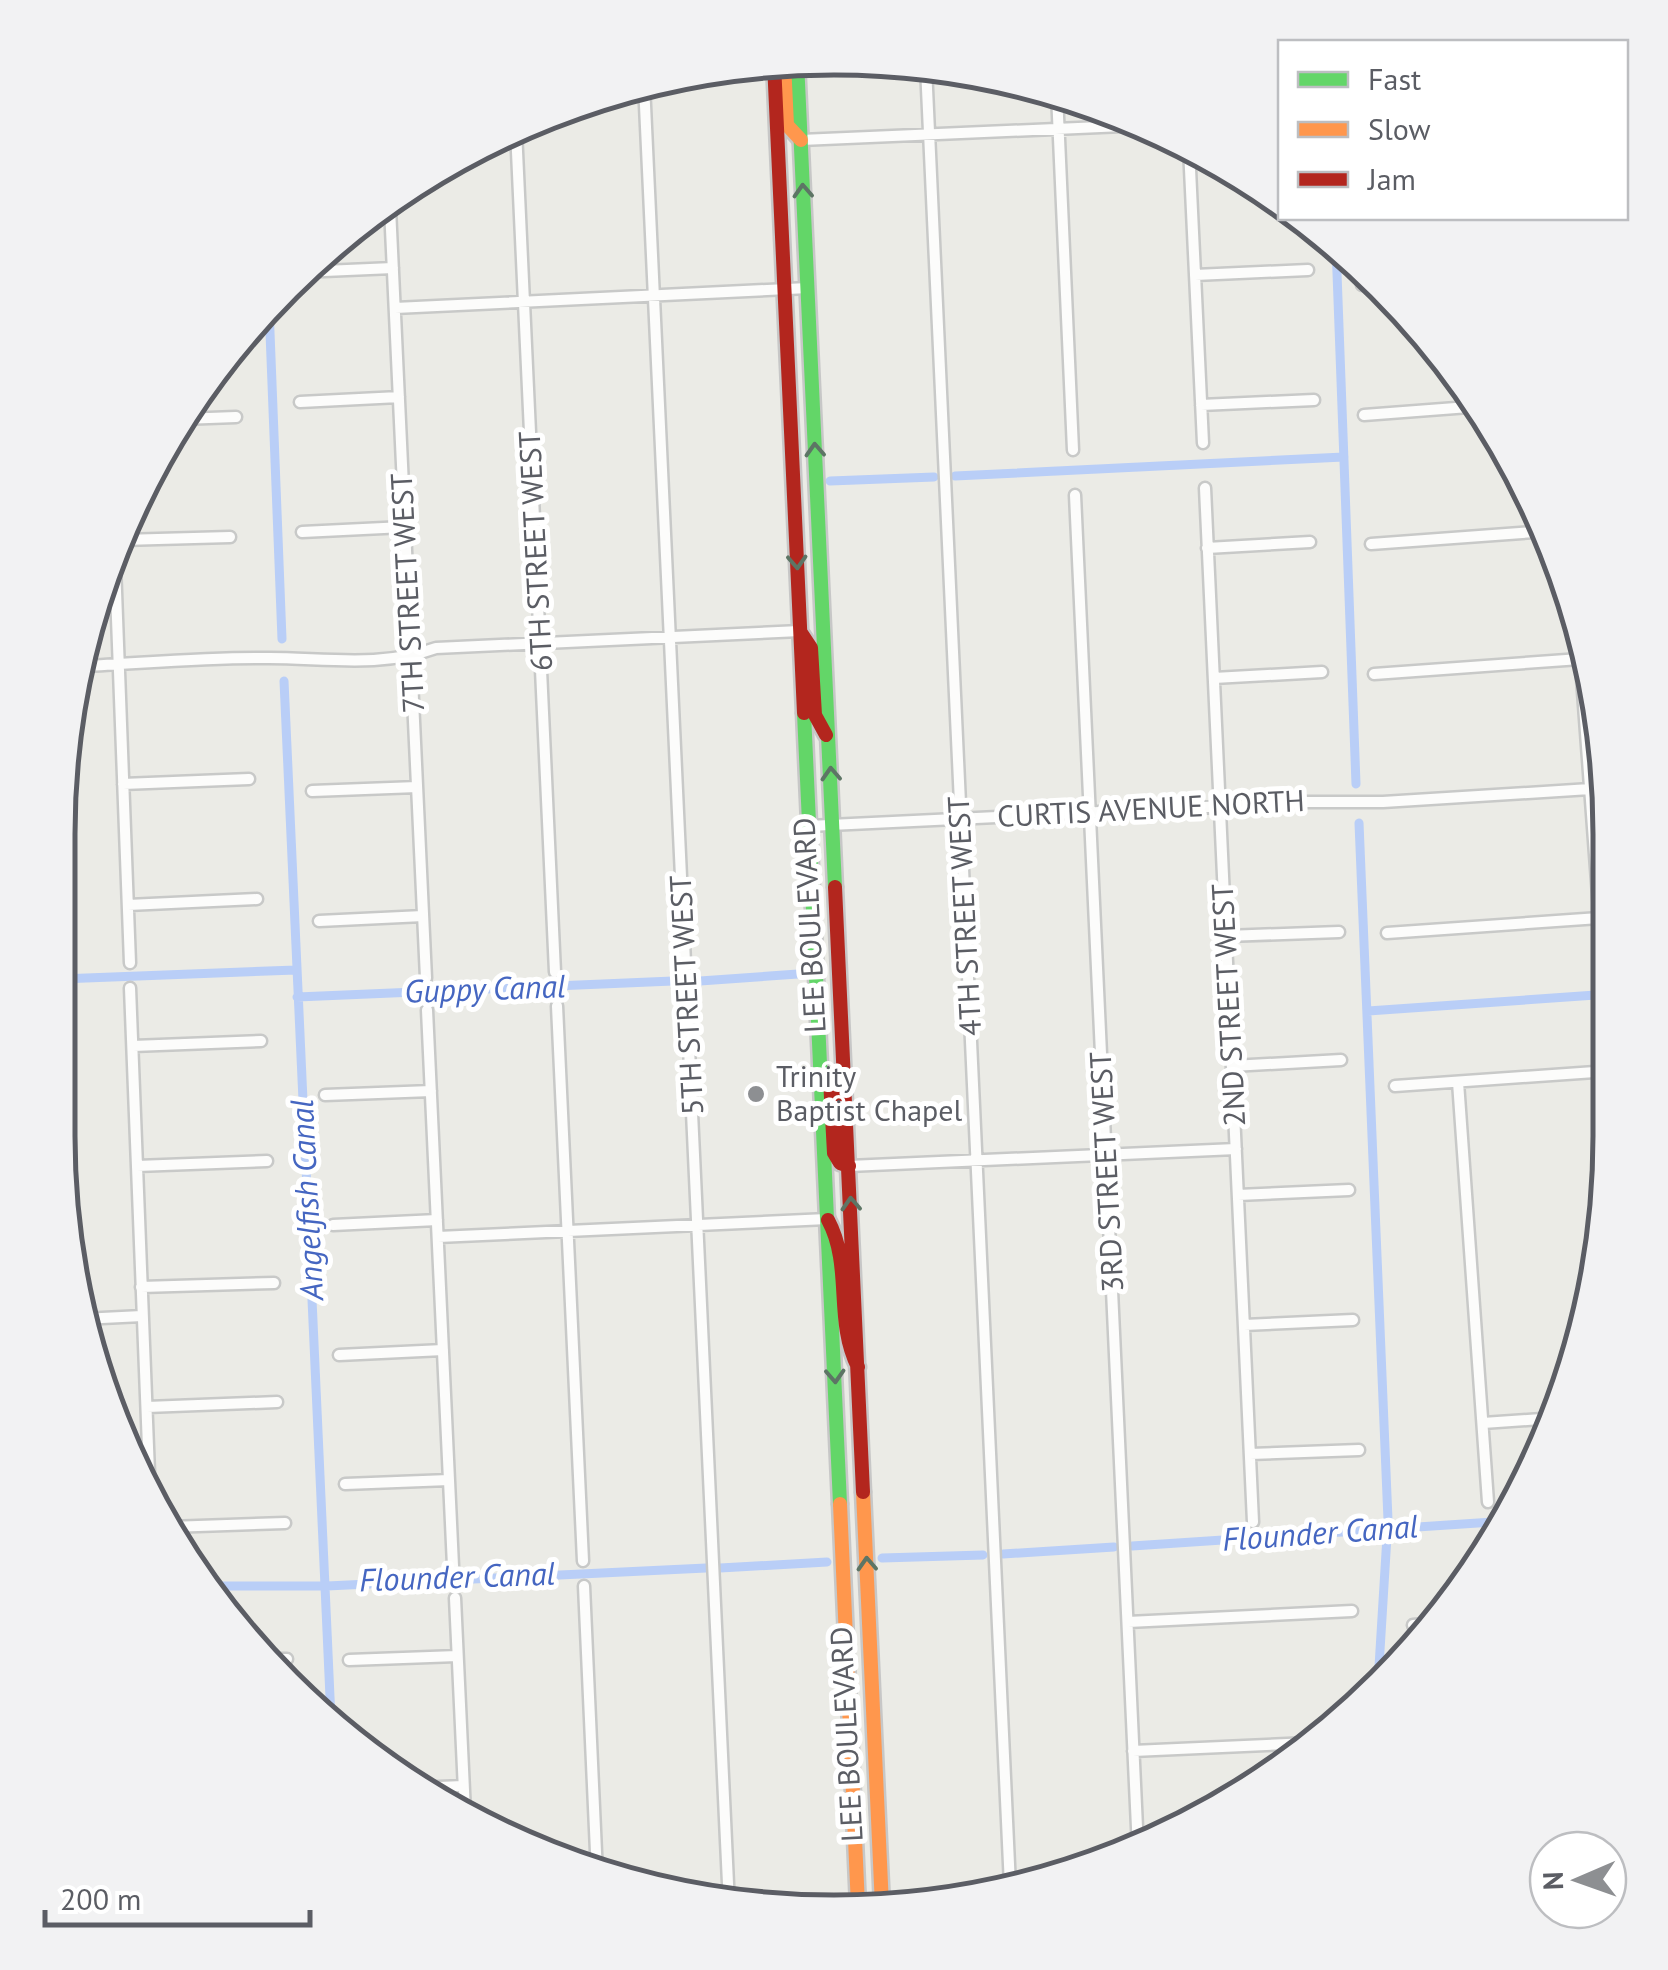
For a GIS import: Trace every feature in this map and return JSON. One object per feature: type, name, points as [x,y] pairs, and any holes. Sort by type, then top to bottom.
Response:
[{"type":"main road","name":"LEE BOULEVARD","points":[[798,76],[881,1893]]},
{"type":"main road","points":[[785,77],[788,125],[801,140]]},
{"type":"main road","name":"LEE BOULEVARD","points":[[775,78],[857,1894]]},
{"type":"main road","points":[[800,631],[811,648],[815,715],[828,740]]},
{"type":"main road","points":[[818,1022],[828,1036],[834,1154],[840,1163],[849,1166]]},
{"type":"main road","points":[[827,1219],[839,1240],[846,1349],[858,1367]]},
{"type":"street","name":"4TH STREET WEST","points":[[927,80],[1009,1874]]},
{"type":"street","name":"5TH STREET WEST","points":[[645,99],[728,1888]]},
{"type":"street","points":[[1057,109],[1073,450]]},
{"type":"street","points":[[801,140],[1106,126]]},
{"type":"street","name":"6TH STREET WEST","points":[[517,145],[555,972]]},
{"type":"street","points":[[1190,164],[1203,443]]},
{"type":"street","name":"7TH STREET WEST","points":[[391,219],[426,978]]},
{"type":"street","points":[[325,271],[393,268]]},
{"type":"street","points":[[1196,276],[1308,270]]},
{"type":"street","points":[[395,308],[808,288]]},
{"type":"street","points":[[300,402],[398,397]]},
{"type":"street","points":[[1201,405],[1314,400]]},
{"type":"street","points":[[1364,416],[1462,408]]},
{"type":"street","points":[[199,418],[236,417]]},
{"type":"street","name":"2ND STREET WEST","points":[[1204,488],[1253,1522]]},
{"type":"street","name":"3RD STREET WEST","points":[[1076,495],[1137,1831]]},
{"type":"street","points":[[302,532],[404,527]]},
{"type":"street","points":[[1371,544],[1530,531]]},
{"type":"street","points":[[135,540],[230,537]]},
{"type":"street","points":[[1208,548],[1310,542]]},
{"type":"street","points":[[116,588],[130,963]]},
{"type":"street","points":[[95,665],[269,658],[312,662],[410,657],[436,648],[800,631]]},
{"type":"street","points":[[1374,674],[1572,658]]},
{"type":"street","points":[[1214,678],[1322,672]]},
{"type":"street","points":[[1588,750],[1592,821]]},
{"type":"street","points":[[123,784],[249,778]]},
{"type":"street","points":[[312,791],[417,786]]},
{"type":"street","name":"CURTIS AVENUE NORTH","points":[[809,826],[1590,789]]},
{"type":"street","points":[[128,905],[257,900]]},
{"type":"street","points":[[319,921],[423,916]]},
{"type":"street","points":[[1388,933],[1593,918]]},
{"type":"street","points":[[1226,936],[1339,932]]},
{"type":"street","points":[[130,988],[149,1462]]},
{"type":"street","points":[[557,1006],[583,1561]]},
{"type":"street","points":[[428,1010],[453,1566]]},
{"type":"street","points":[[132,1046],[261,1041]]},
{"type":"street","points":[[1232,1066],[1342,1060]]},
{"type":"street","points":[[1395,1086],[1593,1072]]},
{"type":"street","points":[[1458,1082],[1488,1502]]},
{"type":"street","points":[[325,1095],[431,1091]]},
{"type":"street","points":[[849,1166],[1236,1149]]},
{"type":"street","points":[[137,1166],[267,1161]]},
{"type":"street","points":[[1238,1195],[1349,1190]]},
{"type":"street","points":[[438,1236],[827,1219]]},
{"type":"street","points":[[332,1226],[437,1220]]},
{"type":"street","points":[[142,1287],[274,1283]]},
{"type":"street","points":[[98,1318],[142,1316]]},
{"type":"street","points":[[1244,1325],[1353,1320]]},
{"type":"street","points":[[338,1355],[443,1350]]},
{"type":"street","points":[[147,1406],[278,1402]]},
{"type":"street","points":[[1483,1423],[1538,1419]]},
{"type":"street","points":[[1250,1454],[1359,1450]]},
{"type":"street","points":[[345,1484],[449,1480]]},
{"type":"street","points":[[184,1527],[285,1523]]},
{"type":"street","points":[[584,1586],[596,1857]]},
{"type":"street","points":[[454,1598],[464,1798]]},
{"type":"street","points":[[1128,1622],[1352,1612]]},
{"type":"street","points":[[349,1660],[457,1656]]},
{"type":"street","points":[[1134,1752],[1286,1745]]},
{"type":"street","points":[[444,1787],[464,1786]]},
{"type":"waterway","points":[[1337,266],[1356,784]]},
{"type":"waterway","name":"Angelfish Canal","points":[[270,327],[282,639]]},
{"type":"waterway","points":[[955,476],[1344,457]]},
{"type":"waterway","points":[[830,481],[934,477]]},
{"type":"waterway","name":"Angelfish Canal","points":[[284,681],[330,1704]]},
{"type":"waterway","points":[[1359,823],[1388,1520],[1379,1664]]},
{"type":"waterway","points":[[75,978],[296,970]]},
{"type":"waterway","name":"Guppy Canal","points":[[700,981],[798,974]]},
{"type":"waterway","name":"Guppy Canal","points":[[297,997],[673,981]]},
{"type":"waterway","points":[[1368,1011],[1593,995]]},
{"type":"waterway","name":"Flounder Canal","points":[[1132,1546],[1487,1522]]},
{"type":"waterway","name":"Flounder Canal","points":[[1003,1554],[1114,1547]]},
{"type":"waterway","name":"Flounder Canal","points":[[882,1558],[983,1555]]},
{"type":"waterway","name":"Flounder Canal","points":[[720,1568],[827,1562]]},
{"type":"waterway","name":"Flounder Canal","points":[[223,1586],[327,1586],[706,1568]]},
{"type":"traffic: fast","points":[[798,76],[835,887]]},
{"type":"traffic: fast","points":[[804,713],[840,1504]]},
{"type":"traffic: slow","points":[[785,77],[787,125],[801,140]]},
{"type":"traffic: slow","points":[[863,1492],[881,1893]]},
{"type":"traffic: slow","points":[[840,1504],[857,1894]]},
{"type":"traffic: jam","points":[[775,78],[804,713]]},
{"type":"traffic: jam","points":[[801,633],[811,648],[815,715],[826,735]]},
{"type":"traffic: jam","points":[[835,887],[863,1492]]},
{"type":"traffic: jam","points":[[830,1079],[834,1153],[840,1163],[849,1166]]},
{"type":"traffic: jam","points":[[828,1220],[840,1256],[847,1331],[858,1367]]},
{"type":"place","name":"Trinity Baptist Chapel","points":[[756,1094]]}]
